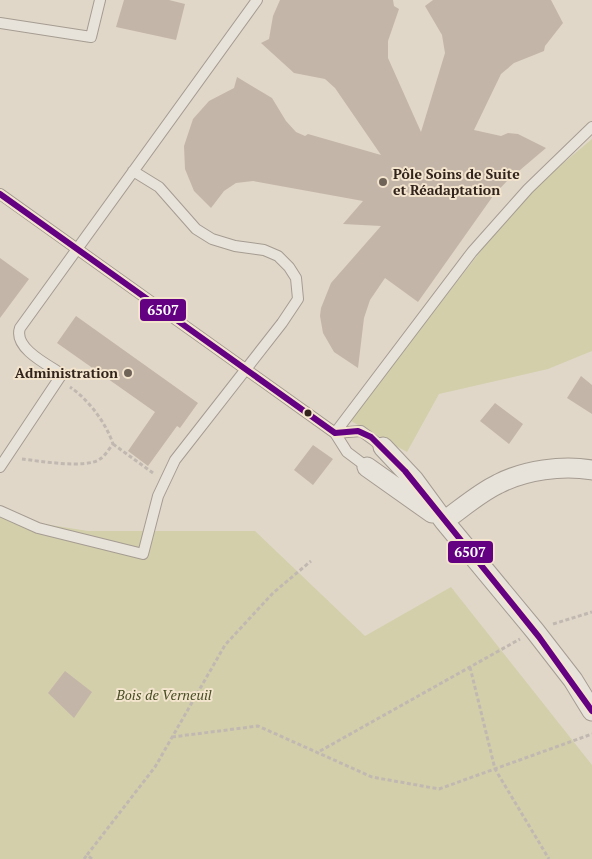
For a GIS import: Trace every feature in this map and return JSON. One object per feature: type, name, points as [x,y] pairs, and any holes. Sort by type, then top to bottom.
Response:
[{"type":"street","points":[[383,447],[414,480],[444,521],[535,631],[573,680],[592,711]]},
{"type":"street","points":[[367,467],[444,521]]},
{"type":"street","points":[[444,521],[498,484],[524,475],[552,469],[592,470]]},
{"type":"lane","points":[[0,23],[90,38],[100,0]]},
{"type":"lane","points":[[0,467],[62,374],[25,347],[18,333],[258,0]]},
{"type":"lane","points":[[335,433],[472,252],[528,189],[592,126]]},
{"type":"lane","points":[[0,511],[38,528],[143,554],[164,480],[175,460],[282,323],[298,299],[296,278],[289,267],[278,256],[264,250],[235,246],[212,239],[196,228],[159,187],[133,171]]},
{"type":"lane","points":[[0,194],[335,433],[347,452],[367,467]]},
{"type":"lane","points":[[335,433],[361,432],[383,447]]},
{"type":"path","points":[[59,379],[78,392],[89,405],[110,435],[113,444],[164,480]]},
{"type":"path","points":[[6,458],[79,464],[100,460],[113,444]]},
{"type":"path","points":[[84,859],[154,767],[225,645],[273,594],[311,561]]},
{"type":"path","points":[[320,752],[535,631],[586,612],[592,612]]},
{"type":"path","points":[[470,667],[495,769],[549,859]]},
{"type":"path","points":[[172,737],[258,726],[320,752],[372,777],[439,789],[592,734]]},
{"type":"path","points":[[87,855],[92,859]]},
{"type":"green space","points":[[592,139],[592,351],[548,369],[439,394],[407,452],[349,420],[523,197]]},
{"type":"green space","name":"Bois de Verneuil","points":[[0,517],[88,531],[255,531],[365,636],[451,587],[592,765],[592,859],[0,859]]},
{"type":"building","points":[[124,0],[169,0],[185,4],[176,40],[116,27]]},
{"type":"building","name":"Pôle Soins de Suite et Réadaptation","points":[[280,0],[393,0],[394,6],[399,9],[388,41],[388,58],[421,132],[445,53],[442,35],[425,6],[433,0],[551,0],[563,23],[545,46],[544,51],[514,63],[501,74],[474,130],[501,136],[508,133],[518,134],[546,148],[507,181],[493,196],[418,302],[385,278],[370,300],[364,318],[358,368],[334,352],[323,333],[320,316],[321,308],[331,283],[381,226],[343,224],[363,201],[253,181],[236,183],[224,191],[211,208],[194,191],[185,169],[184,146],[193,119],[209,101],[234,88],[237,77],[272,98],[286,121],[296,132],[305,136],[308,134],[381,155],[335,88],[325,79],[294,73],[261,43],[269,39],[273,16]]},
{"type":"building","points":[[0,258],[29,279],[0,318]]},
{"type":"building","name":"Administration","points":[[76,316],[198,403],[180,428],[177,426],[148,466],[128,451],[155,412],[57,343]]},
{"type":"building","points":[[581,376],[592,385],[592,414],[567,398]]},
{"type":"building","points":[[495,403],[523,424],[509,444],[480,421]]},
{"type":"building","points":[[313,445],[333,459],[313,485],[294,470]]},
{"type":"building","points":[[65,671],[92,692],[74,718],[48,693]]},
{"type":"transit line","name":"6507","points":[[0,194],[335,433],[358,431],[371,437],[405,471],[539,637],[592,711]]},
{"type":"place","name":"Pôle Soins de Suite et Réadaptation","points":[[383,182]]},
{"type":"place","name":"Administration","points":[[128,373]]}]
